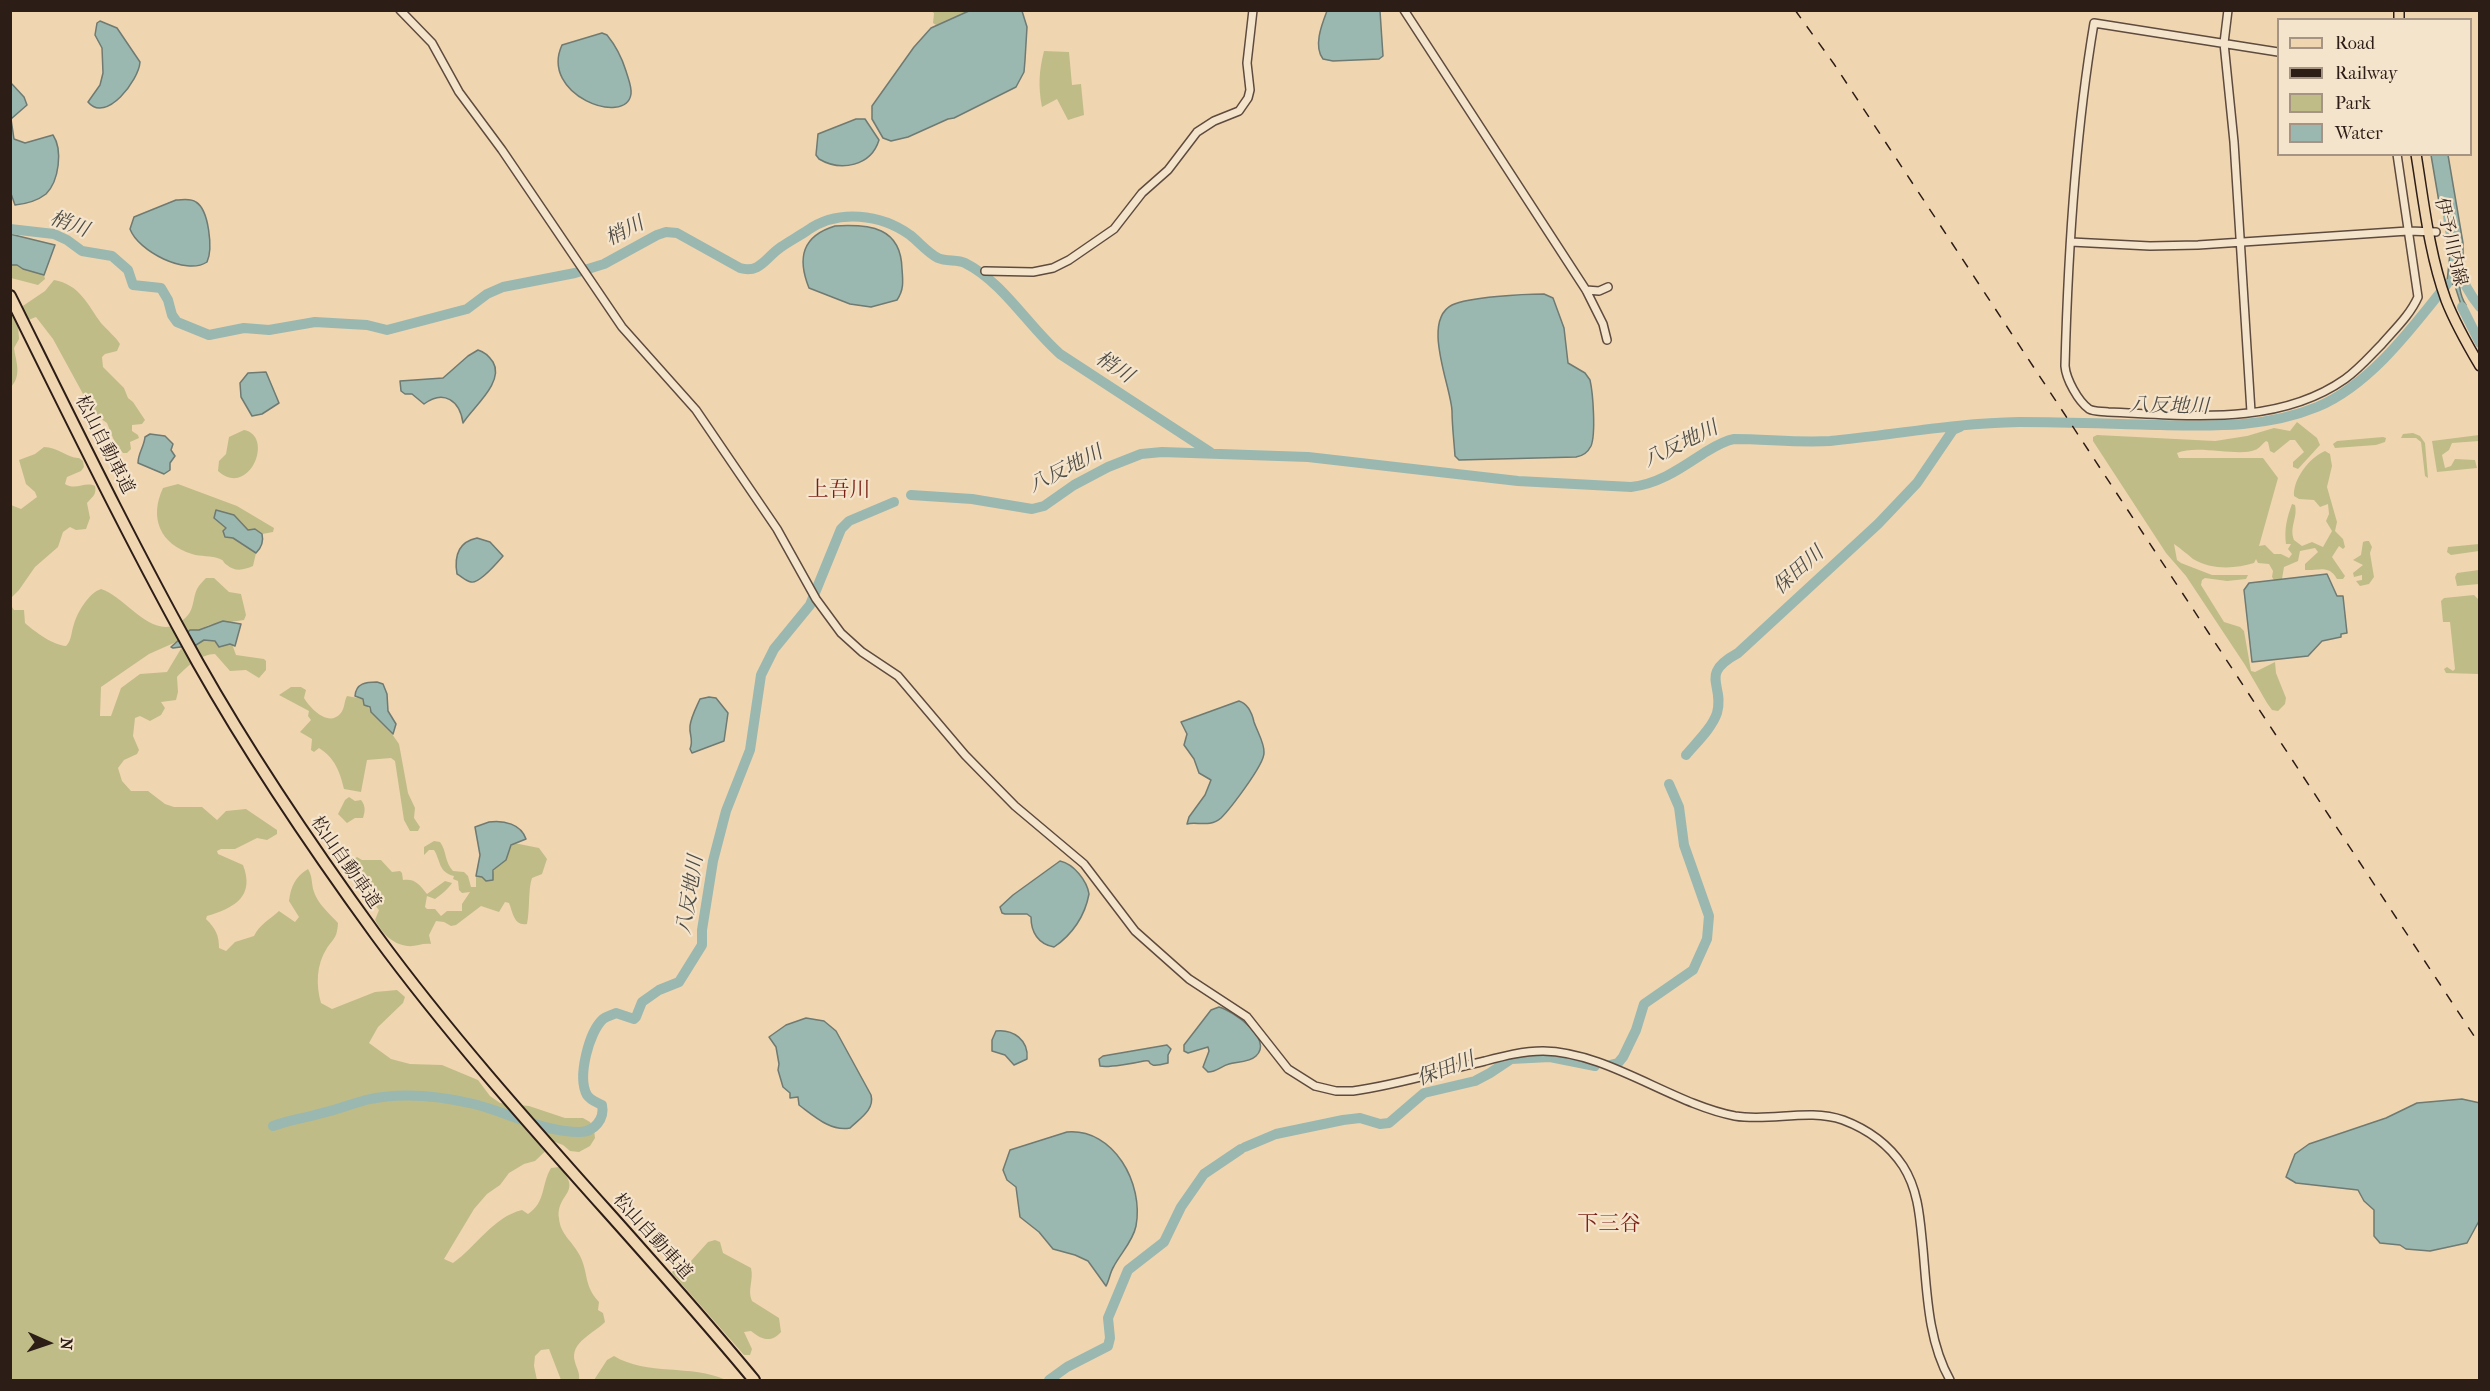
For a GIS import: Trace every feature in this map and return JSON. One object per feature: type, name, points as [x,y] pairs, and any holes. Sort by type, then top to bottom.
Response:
[{"type":"highway","name":"松山自動車道","points":[[10,296],[174,619],[261,769],[330,872],[379,939],[499,1089],[754,1380]]},
{"type":"main road","name":"伊予川内線","points":[[2416,156],[2432,232],[2437,271],[2457,326],[2480,366]]},
{"type":"street","points":[[400,10],[432,43],[459,92],[502,150],[622,327],[696,410],[777,528],[816,599],[832,623],[862,652],[898,676],[965,755],[1021,811],[1084,864],[1127,922],[1143,939],[1189,979],[1247,1017],[1288,1068],[1301,1079],[1316,1086],[1336,1091],[1353,1091],[1520,1053],[1552,1051],[1586,1059],[1726,1114],[1760,1118],[1818,1115],[1837,1118],[1853,1124],[1870,1133],[1891,1151],[1913,1186],[1920,1217],[1932,1329],[1937,1352],[1950,1380]]},
{"type":"street","points":[[985,271],[1033,272],[1069,260],[1114,229],[1142,193],[1168,170],[1197,132],[1214,121],[1239,111],[1248,98],[1250,90],[1247,63],[1253,10]]},
{"type":"street","points":[[1404,10],[1586,290],[1603,324],[1607,340]]},
{"type":"street","points":[[2228,10],[2224,43],[2241,242],[2252,412]]},
{"type":"street","points":[[2277,52],[2094,23],[2085,86],[2071,242],[2066,371],[2069,381],[2087,408],[2108,412],[2218,416],[2252,412],[2307,399],[2335,386],[2357,370],[2412,310],[2418,297],[2397,156]]},
{"type":"street","points":[[2071,242],[2150,246],[2408,231],[2432,232]]},
{"type":"street","points":[[1586,290],[1599,291],[1608,287]]},
{"type":"green space","points":[[931,11],[971,11],[946,23],[936,25],[933,23],[934,13]]},
{"type":"green space","points":[[1044,51],[1069,52],[1072,85],[1081,84],[1084,115],[1068,120],[1057,99],[1042,107],[1040,79]]},
{"type":"green space","points":[[10,265],[17,265],[44,275],[45,279],[38,285],[11,278]]},
{"type":"green space","points":[[54,280],[63,282],[76,291],[120,344],[117,351],[102,357],[103,367],[124,388],[128,398],[145,420],[142,424],[132,425],[132,431],[139,438],[130,442],[131,449],[127,453],[123,453],[115,443],[107,423],[94,414],[53,339],[36,317],[18,324],[19,339],[14,348],[17,373],[11,387],[11,314],[45,291]]},
{"type":"green space","points":[[2297,422],[2317,438],[2320,445],[2298,469],[2293,467],[2293,462],[2304,452],[2295,440],[2290,440],[2274,453],[2270,451],[2266,441],[2248,452],[2195,450],[2177,453],[2179,458],[2263,458],[2278,478],[2259,546],[2265,545],[2274,554],[2281,554],[2289,558],[2292,554],[2288,549],[2291,544],[2286,544],[2285,534],[2292,504],[2295,505],[2296,510],[2293,527],[2294,540],[2302,546],[2312,542],[2323,547],[2332,531],[2326,521],[2329,514],[2328,504],[2320,507],[2314,500],[2299,499],[2294,496],[2299,476],[2308,464],[2325,451],[2330,454],[2332,466],[2327,487],[2337,522],[2335,531],[2343,539],[2345,547],[2343,549],[2339,546],[2332,557],[2345,576],[2343,579],[2337,579],[2330,571],[2323,569],[2305,570],[2305,564],[2318,552],[2315,548],[2300,551],[2298,561],[2284,567],[2282,579],[2274,580],[2269,564],[2258,563],[2256,559],[2254,563],[2239,566],[2215,567],[2200,563],[2174,544],[2177,560],[2181,563],[2212,575],[2248,575],[2246,579],[2227,581],[2205,578],[2201,585],[2224,622],[2240,627],[2244,631],[2251,671],[2255,672],[2275,662],[2276,673],[2286,698],[2285,704],[2278,711],[2272,710],[2267,703],[2245,665],[2186,576],[2166,553],[2093,441],[2093,437],[2097,435],[2215,441],[2247,436],[2274,428],[2290,431]]},
{"type":"green space","points":[[244,430],[253,435],[258,453],[248,472],[240,477],[229,478],[218,471],[219,461],[226,454],[229,437]]},
{"type":"green space","points":[[2413,433],[2420,436],[2425,443],[2428,478],[2425,476],[2421,442],[2416,438],[2401,438],[2403,434]]},
{"type":"green space","points":[[2479,435],[2479,441],[2452,443],[2449,450],[2442,455],[2445,468],[2451,466],[2455,459],[2475,460],[2477,468],[2437,472],[2432,441]]},
{"type":"green space","points":[[2386,438],[2385,442],[2376,445],[2335,448],[2333,444],[2337,441]]},
{"type":"green space","points":[[44,447],[83,461],[84,467],[81,471],[67,477],[65,484],[73,487],[95,486],[95,494],[87,503],[90,518],[86,529],[76,530],[70,527],[63,532],[58,547],[35,567],[11,598],[11,505],[21,509],[37,497],[26,484],[19,460],[35,454]]},
{"type":"green space","points":[[178,484],[237,506],[274,528],[273,532],[262,534],[255,529],[248,530],[234,515],[226,528],[233,538],[256,553],[253,566],[233,569],[220,559],[181,550],[165,537],[158,519],[159,499],[163,488]]},
{"type":"green space","points":[[2369,541],[2372,547],[2370,553],[2374,577],[2369,584],[2360,586],[2356,581],[2362,580],[2362,575],[2354,577],[2353,573],[2363,565],[2353,560],[2361,555],[2363,542]]},
{"type":"green space","points":[[2479,544],[2479,551],[2451,555],[2447,552],[2448,547]]},
{"type":"green space","points":[[2479,570],[2479,584],[2457,586],[2455,577],[2457,573]]},
{"type":"green space","points":[[206,578],[214,578],[229,592],[241,594],[246,615],[244,620],[190,630],[176,642],[149,654],[101,687],[100,716],[111,716],[121,688],[140,674],[167,672],[182,647],[210,640],[232,644],[236,655],[264,659],[266,670],[259,678],[246,670],[230,671],[215,654],[204,656],[189,665],[177,677],[176,700],[161,702],[165,708],[161,715],[150,721],[140,716],[135,718],[133,736],[139,750],[137,754],[124,760],[118,768],[122,781],[131,791],[148,791],[165,804],[174,807],[202,807],[217,820],[226,811],[246,809],[277,830],[277,834],[267,840],[257,838],[235,849],[217,851],[218,854],[243,865],[246,876],[244,893],[240,899],[234,905],[207,916],[206,919],[218,936],[219,948],[226,951],[235,942],[254,936],[261,926],[279,911],[295,922],[299,917],[289,901],[291,891],[294,882],[308,869],[316,896],[338,923],[334,939],[323,955],[319,968],[318,989],[321,1003],[332,1009],[375,992],[397,990],[405,997],[403,1003],[378,1027],[369,1043],[391,1059],[410,1064],[442,1065],[478,1080],[490,1096],[500,1103],[529,1106],[565,1118],[583,1118],[590,1122],[595,1138],[590,1146],[579,1152],[570,1151],[555,1142],[535,1161],[524,1164],[509,1173],[500,1185],[487,1194],[474,1209],[444,1259],[453,1263],[502,1219],[522,1210],[528,1214],[541,1199],[551,1168],[559,1167],[569,1182],[569,1188],[559,1210],[560,1224],[582,1261],[588,1284],[599,1302],[598,1310],[603,1313],[605,1322],[579,1343],[576,1349],[574,1355],[579,1380],[561,1380],[549,1349],[541,1350],[535,1356],[534,1366],[537,1380],[11,1380],[10,604],[14,610],[24,610],[25,623],[34,630],[50,641],[66,646],[81,608],[88,598],[101,589],[112,594],[154,625],[165,627],[177,624],[188,615],[197,589]]},
{"type":"green space","points":[[2474,595],[2479,600],[2479,674],[2446,673],[2444,669],[2447,667],[2453,671],[2455,669],[2450,622],[2443,622],[2441,601],[2444,598]]},
{"type":"green space","points":[[291,687],[301,687],[306,690],[304,698],[310,707],[320,715],[330,718],[342,712],[347,696],[363,699],[371,712],[399,744],[408,793],[415,808],[414,818],[420,827],[418,831],[410,831],[404,820],[395,761],[391,758],[367,760],[361,792],[344,789],[339,771],[333,761],[319,748],[314,752],[311,750],[312,739],[300,732],[311,720],[308,716],[309,711],[279,695]]},
{"type":"green space","points":[[349,797],[355,801],[361,800],[365,811],[363,818],[355,818],[347,823],[338,814]]},
{"type":"green space","points":[[434,841],[442,845],[448,864],[453,871],[464,872],[468,876],[471,887],[476,887],[476,876],[493,874],[495,867],[507,857],[509,848],[514,843],[539,848],[547,859],[542,874],[532,878],[527,924],[517,921],[509,903],[505,902],[499,912],[481,906],[456,925],[451,926],[436,921],[429,935],[431,944],[407,946],[388,937],[375,920],[379,910],[354,875],[347,875],[344,866],[357,857],[362,860],[381,860],[392,872],[400,871],[403,880],[414,881],[427,894],[445,881],[452,883],[435,899],[427,896],[425,907],[435,909],[441,916],[447,911],[462,911],[462,904],[470,892],[462,893],[459,890],[458,881],[442,869],[434,850],[429,850],[424,855],[424,847]]},
{"type":"green space","points":[[715,1240],[720,1242],[723,1253],[751,1268],[752,1301],[779,1318],[781,1332],[774,1338],[766,1339],[751,1331],[744,1332],[752,1349],[750,1355],[744,1355],[672,1273],[675,1264],[691,1261],[708,1242]]},
{"type":"green space","points":[[614,1356],[640,1366],[698,1372],[726,1380],[594,1380],[607,1360]]},
{"type":"water","points":[[971,10],[1022,11],[1027,27],[1025,60],[1024,72],[1016,87],[954,118],[908,137],[891,141],[883,138],[872,119],[872,106],[914,47],[931,28]]},
{"type":"water","points":[[1327,11],[1380,11],[1383,56],[1379,59],[1333,61],[1323,59],[1319,42]]},
{"type":"water","points":[[100,21],[117,28],[140,62],[128,88],[112,104],[104,108],[95,107],[88,102],[100,85],[103,73],[102,48],[95,35],[97,23]]},
{"type":"water","points":[[602,33],[607,35],[618,52],[631,88],[631,94],[626,103],[615,107],[601,106],[586,101],[572,91],[562,78],[558,63],[562,45]]},
{"type":"water","points":[[11,83],[24,97],[27,105],[11,119],[14,139],[25,143],[53,135],[59,157],[57,174],[46,194],[31,202],[15,205],[10,191]]},
{"type":"water","points":[[856,119],[865,119],[879,140],[869,156],[846,166],[819,159],[816,155],[818,134]]},
{"type":"water","points":[[2431,156],[2448,156],[2463,243],[2463,257],[2459,254],[2459,280],[2466,305],[2464,306],[2468,319],[2466,320],[2455,286],[2452,284],[2448,287],[2453,224],[2440,208]]},
{"type":"water","points":[[176,200],[196,202],[207,221],[210,239],[209,256],[207,262],[198,266],[176,264],[152,253],[142,245],[130,229],[134,217]]},
{"type":"water","points":[[835,226],[871,228],[890,236],[900,255],[902,269],[902,289],[897,300],[871,307],[850,304],[809,288],[803,267],[805,250],[815,236]]},
{"type":"water","points":[[10,234],[55,245],[44,275],[11,265]]},
{"type":"water","points":[[1544,294],[1553,298],[1564,328],[1568,363],[1585,373],[1590,380],[1594,423],[1591,446],[1581,456],[1576,457],[1459,460],[1455,456],[1452,411],[1438,339],[1443,313],[1452,305],[1460,302],[1511,295]]},
{"type":"water","points":[[478,350],[487,354],[493,362],[496,370],[495,378],[486,394],[463,423],[455,403],[450,400],[438,398],[424,404],[412,394],[405,394],[401,391],[400,381],[443,378]]},
{"type":"water","points":[[266,372],[279,403],[262,414],[252,416],[241,397],[240,383],[248,373]]},
{"type":"water","points":[[150,434],[165,436],[173,444],[171,450],[175,456],[170,463],[170,470],[164,474],[138,463],[145,437]]},
{"type":"water","points":[[216,510],[234,515],[248,530],[255,529],[262,534],[262,545],[256,553],[233,538],[225,537],[223,531],[226,528],[214,518]]},
{"type":"water","points":[[477,538],[490,542],[503,556],[483,576],[471,582],[457,574],[456,561],[462,546]]},
{"type":"water","points":[[2327,574],[2337,596],[2343,596],[2347,633],[2341,634],[2341,637],[2322,641],[2308,656],[2252,662],[2244,590],[2249,583]]},
{"type":"water","points":[[223,621],[241,624],[235,646],[230,644],[219,647],[215,641],[204,640],[196,645],[171,647],[190,630],[199,630]]},
{"type":"water","points":[[377,682],[383,684],[387,694],[388,711],[396,724],[393,734],[371,712],[370,707],[364,705],[363,699],[355,696],[360,686]]},
{"type":"water","points":[[716,698],[728,713],[724,741],[692,753],[690,749],[691,719],[700,699]]},
{"type":"water","points":[[1239,701],[1252,715],[1263,746],[1263,759],[1246,787],[1221,818],[1208,824],[1187,824],[1189,817],[1205,795],[1211,780],[1199,773],[1194,759],[1184,745],[1187,734],[1181,722]]},
{"type":"water","points":[[489,822],[511,824],[524,834],[526,839],[511,845],[506,860],[493,870],[493,880],[486,881],[476,876],[480,855],[475,827]]},
{"type":"water","points":[[1060,861],[1079,874],[1089,894],[1077,924],[1054,947],[1044,943],[1036,936],[1032,928],[1031,917],[1027,914],[1005,914],[1002,913],[1000,907]]},
{"type":"water","points":[[1219,1007],[1242,1020],[1256,1034],[1260,1042],[1260,1049],[1250,1060],[1229,1064],[1208,1072],[1203,1067],[1209,1051],[1208,1047],[1188,1053],[1184,1051],[1184,1045],[1211,1010]]},
{"type":"water","points":[[806,1018],[824,1021],[836,1031],[871,1095],[871,1105],[868,1110],[850,1128],[836,1128],[823,1122],[799,1105],[798,1097],[790,1098],[790,1093],[783,1087],[778,1070],[776,1047],[769,1037],[786,1025]]},
{"type":"water","points":[[996,1031],[1008,1032],[1019,1037],[1025,1046],[1027,1059],[1014,1065],[1005,1055],[992,1051],[992,1040]]},
{"type":"water","points":[[1167,1045],[1171,1049],[1168,1063],[1155,1065],[1147,1061],[1100,1066],[1099,1059],[1103,1056]]},
{"type":"water","points":[[2462,1099],[2480,1103],[2479,1221],[2467,1243],[2430,1251],[2406,1249],[2400,1245],[2380,1243],[2374,1236],[2374,1210],[2364,1201],[2358,1190],[2296,1183],[2286,1177],[2295,1154],[2309,1144],[2386,1118],[2417,1103]]},
{"type":"water","points":[[1067,1132],[1084,1133],[1099,1139],[1112,1149],[1130,1177],[1135,1193],[1136,1226],[1106,1286],[1088,1261],[1053,1249],[1039,1232],[1020,1217],[1016,1187],[1007,1180],[1003,1170],[1010,1150]]},
{"type":"waterway","points":[[2446,202],[2452,244],[2459,270],[2464,283],[2480,307]]},
{"type":"waterway","name":"梢川","points":[[10,229],[54,234],[82,251],[112,256],[128,270],[133,285],[161,288],[177,322],[209,335],[244,328],[269,330],[315,322],[367,325],[387,330],[467,309],[487,294],[503,287],[575,273],[604,264],[666,232],[677,233],[740,268],[753,269],[781,247],[820,223],[846,217],[873,219],[899,228],[938,258],[962,262],[979,271],[1003,293],[1060,354],[1210,452]]},
{"type":"waterway","name":"八反地川","points":[[911,495],[972,499],[1032,509],[1044,506],[1074,485],[1108,467],[1141,454],[1162,452],[1308,457],[1518,481],[1631,487],[1660,479],[1715,446],[1734,439],[1830,441],[1948,427],[2019,422],[2200,426],[2259,422],[2279,419],[2317,407],[2355,385],[2389,354],[2447,284]]},
{"type":"waterway","points":[[2462,307],[2480,343]]},
{"type":"waterway","name":"保田川","points":[[1686,755],[1715,719],[1719,703],[1716,680],[1719,668],[1878,524],[1917,483],[1953,430],[1960,427]]},
{"type":"waterway","name":"八反地川","points":[[273,1126],[366,1100],[392,1096],[434,1097],[474,1104],[539,1126],[566,1131],[590,1130],[597,1124],[602,1115],[602,1105],[587,1095],[583,1077],[589,1044],[598,1025],[603,1019],[616,1013],[634,1019],[642,1002],[659,990],[679,982],[702,945],[702,930],[713,861],[726,811],[750,750],[761,675],[774,649],[810,605],[841,529],[849,521],[894,502]]},
{"type":"waterway","name":"保田川","points":[[1610,1065],[1618,1063],[1623,1057],[1636,1030],[1644,1004],[1693,970],[1707,939],[1709,916],[1684,845],[1679,807],[1669,784]]},
{"type":"waterway","name":"保田川","points":[[1245,1147],[1276,1134],[1343,1120],[1360,1118],[1380,1124],[1389,1123],[1424,1093],[1475,1081],[1511,1059],[1550,1057],[1595,1066]]},
{"type":"waterway","name":"保田川","points":[[1049,1380],[1067,1367],[1108,1346],[1110,1338],[1108,1318],[1128,1270],[1164,1242],[1181,1207],[1204,1174],[1241,1149]]},
{"type":"railway","points":[[1795,10],[1834,64],[2480,1045]]},
{"type":"district","name":"上吾川","points":[[839,491]]},
{"type":"district","name":"下三谷","points":[[1609,1225]]}]
